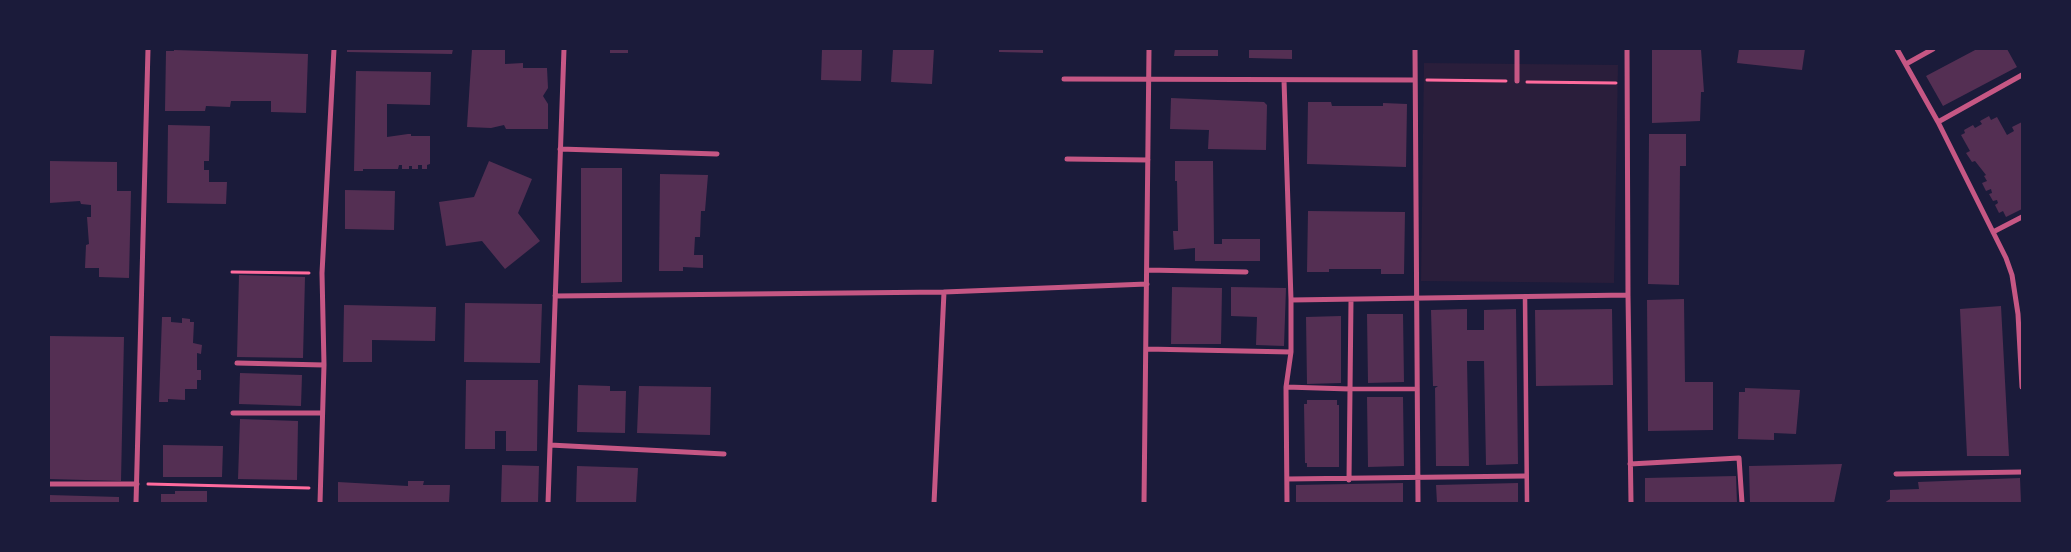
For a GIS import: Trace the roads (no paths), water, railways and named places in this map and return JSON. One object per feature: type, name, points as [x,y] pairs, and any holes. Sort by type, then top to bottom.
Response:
[{"type":"street","points":[[136,503],[148,49]]},
{"type":"street","points":[[320,503],[324,365],[322,274],[334,49]]},
{"type":"street","points":[[548,503],[564,49]]},
{"type":"street","points":[[1144,503],[1149,49]]},
{"type":"street","points":[[1415,49],[1418,503]]},
{"type":"street","points":[[1517,49],[1517,81]]},
{"type":"street","points":[[1628,49],[1630,503]]},
{"type":"street","points":[[1897,49],[1938,122],[1994,232],[2012,274],[2018,314],[2022,387]]},
{"type":"street","points":[[1906,64],[1933,49]]},
{"type":"street","points":[[1938,122],[2022,76]]},
{"type":"street","points":[[1064,79],[1414,80]]},
{"type":"street","points":[[1284,80],[1291,300],[1291,352],[1286,387],[1287,503]]},
{"type":"street","points":[[560,149],[717,154]]},
{"type":"street","points":[[1067,159],[1148,160]]},
{"type":"street","points":[[1994,232],[2022,217]]},
{"type":"street","points":[[1147,270],[1246,272]]},
{"type":"street","points":[[555,296],[944,292],[1147,284]]},
{"type":"street","points":[[934,503],[944,292]]},
{"type":"street","points":[[1291,300],[1628,295]]},
{"type":"street","points":[[1525,297],[1527,503]]},
{"type":"street","points":[[1348,480],[1351,300]]},
{"type":"street","points":[[1146,349],[1291,352]]},
{"type":"street","points":[[237,363],[324,365]]},
{"type":"street","points":[[1286,387],[1417,389]]},
{"type":"street","points":[[233,412],[322,413]]},
{"type":"street","points":[[550,445],[724,454]]},
{"type":"street","points":[[1630,464],[1739,458],[1742,503]]},
{"type":"street","points":[[1896,474],[2022,472]]},
{"type":"street","points":[[1287,479],[1348,480],[1526,476]]},
{"type":"street","points":[[49,484],[138,484]]}]
